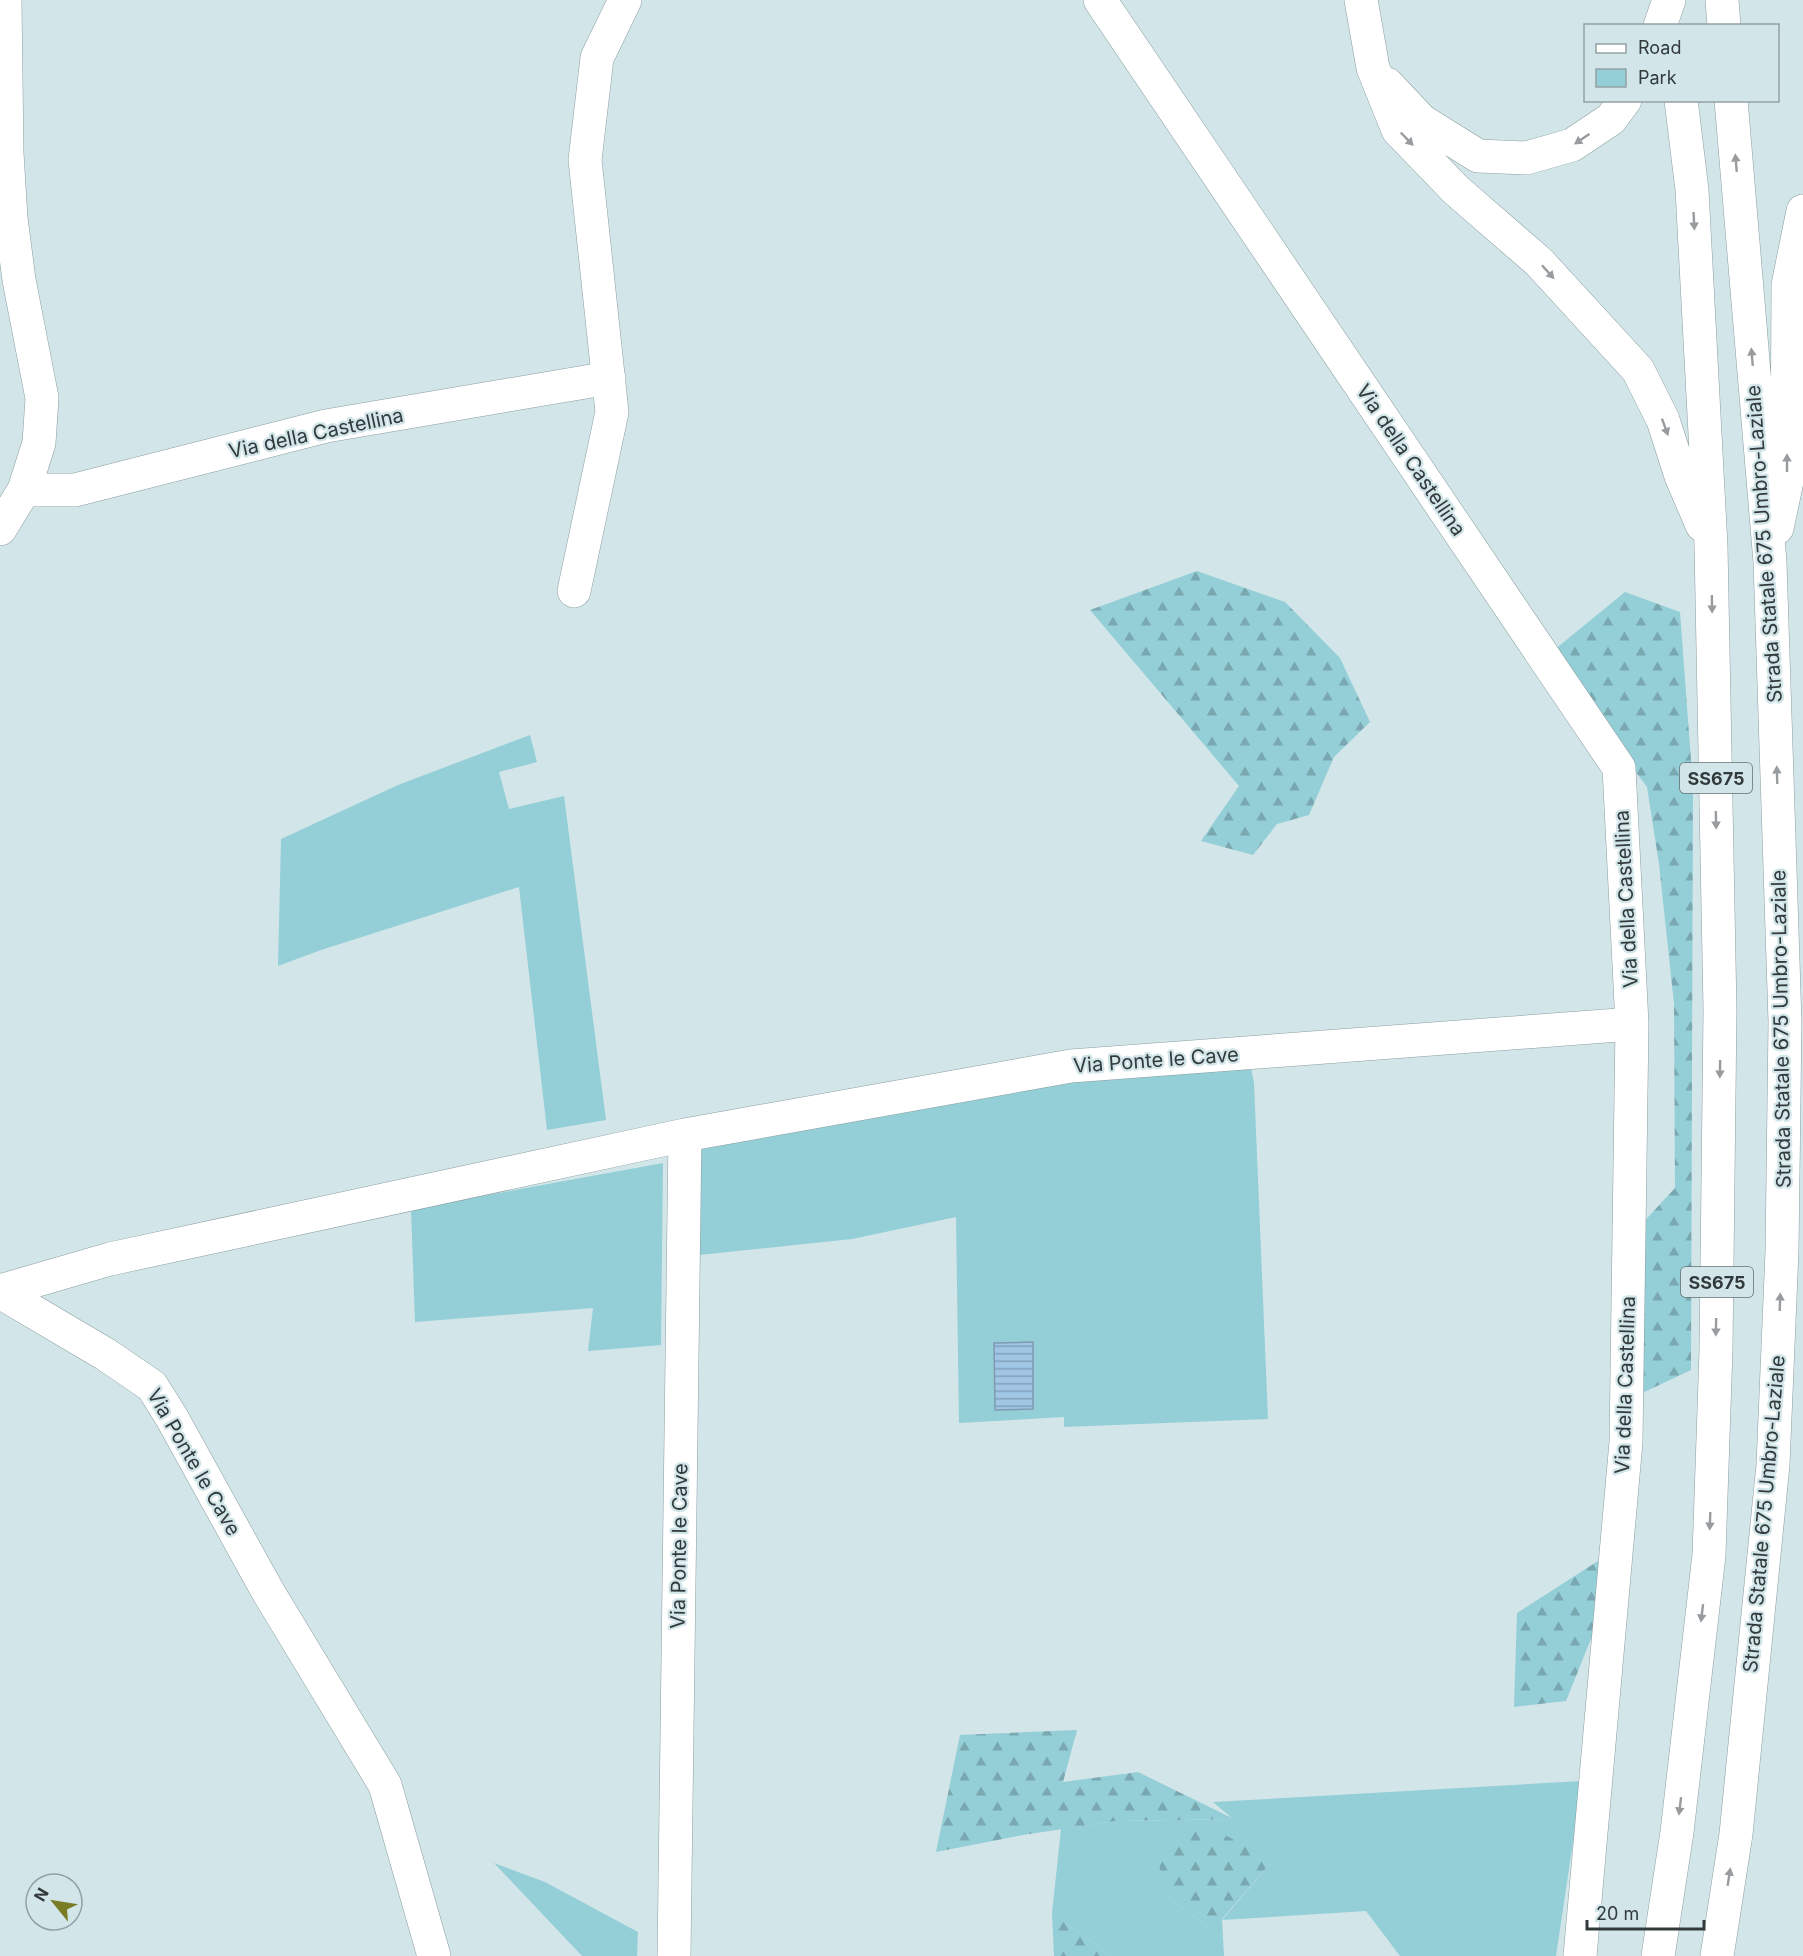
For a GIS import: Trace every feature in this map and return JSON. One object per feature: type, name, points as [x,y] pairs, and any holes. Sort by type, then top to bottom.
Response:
[{"type":"main road","points":[[0,529],[24,490],[39,444],[42,398],[19,280],[11,218],[7,153],[5,0]]},
{"type":"main road","points":[[574,591],[612,412],[585,160],[597,57],[625,0]]},
{"type":"main road","name":"Via della Castellina","points":[[1100,0],[1619,768],[1632,1024],[1626,1442],[1580,1956]]},
{"type":"main road","points":[[1361,0],[1373,68],[1398,130],[1456,190],[1539,262],[1638,370],[1663,420],[1681,476],[1711,546]]},
{"type":"main road","points":[[1661,24],[1669,0]]},
{"type":"main road","points":[[1669,0],[1672,24]]},
{"type":"main road","points":[[1722,0],[1724,24]]},
{"type":"main road","points":[[1373,68],[1422,122],[1479,156],[1526,158],[1572,145],[1611,119],[1624,102]]},
{"type":"main road","name":"SS675","points":[[1658,1956],[1677,1832],[1710,1543],[1716,1350],[1720,1010],[1711,546],[1692,190],[1681,102]]},
{"type":"main road","name":"Strada Statale 675 Umbro-Laziale","points":[[1718,1956],[1736,1834],[1773,1465],[1782,1251],[1785,1022],[1770,562],[1731,102]]},
{"type":"main road","points":[[1770,562],[1787,481],[1788,285],[1803,211]]},
{"type":"main road","name":"Via della Castellina","points":[[24,490],[75,490],[326,426],[609,378]]},
{"type":"main road","name":"Via Ponte le Cave","points":[[0,1292],[110,1259],[685,1135],[1071,1066],[1632,1024]]},
{"type":"main road","name":"Via Ponte le Cave","points":[[674,1956],[685,1135]]},
{"type":"main road","name":"Via Ponte le Cave","points":[[0,1292],[105,1354],[152,1386],[267,1590],[385,1785],[434,1956]]},
{"type":"green space","points":[[1197,571],[1285,602],[1340,658],[1370,722],[1334,757],[1309,815],[1277,824],[1253,855],[1201,841],[1239,786],[1090,610]]},
{"type":"green space","points":[[1625,592],[1680,612],[1693,787],[1691,1370],[1636,1396],[1638,1228],[1675,1188],[1674,1004],[1659,864],[1647,787],[1548,655]]},
{"type":"green space","points":[[530,735],[537,762],[499,772],[509,809],[564,796],[606,1120],[547,1130],[519,887],[321,950],[278,966],[281,839],[398,785]]},
{"type":"green space","points":[[1250,1063],[1254,1083],[1268,1419],[1064,1427],[1064,1417],[959,1423],[956,1217],[852,1239],[699,1255],[700,1143],[1064,1082]]},
{"type":"green space","points":[[663,1163],[661,1345],[588,1351],[593,1308],[415,1322],[411,1209]]},
{"type":"green space","points":[[1598,1561],[1605,1604],[1566,1701],[1514,1707],[1517,1613]]},
{"type":"green space","points":[[1077,1730],[1063,1782],[1138,1772],[1234,1819],[1116,1821],[1023,1835],[936,1852],[960,1735]]},
{"type":"green space","points":[[1582,1781],[1556,1956],[1400,1956],[1366,1911],[1222,1920],[1273,1860],[1168,1897],[1223,1937],[1224,1956],[1111,1956],[1052,1913],[1061,1829],[1116,1821],[1233,1819],[1213,1802]]},
{"type":"green space","points":[[1202,1823],[1273,1860],[1222,1919],[1223,1937],[1168,1897],[1158,1862]]},
{"type":"green space","points":[[494,1863],[545,1882],[638,1932],[637,1956],[582,1956]]},
{"type":"green space","points":[[1052,1913],[1111,1956],[1054,1956]]},
{"type":"shaded area","points":[[1033,1342],[1033,1409],[995,1410],[994,1343]]}]
